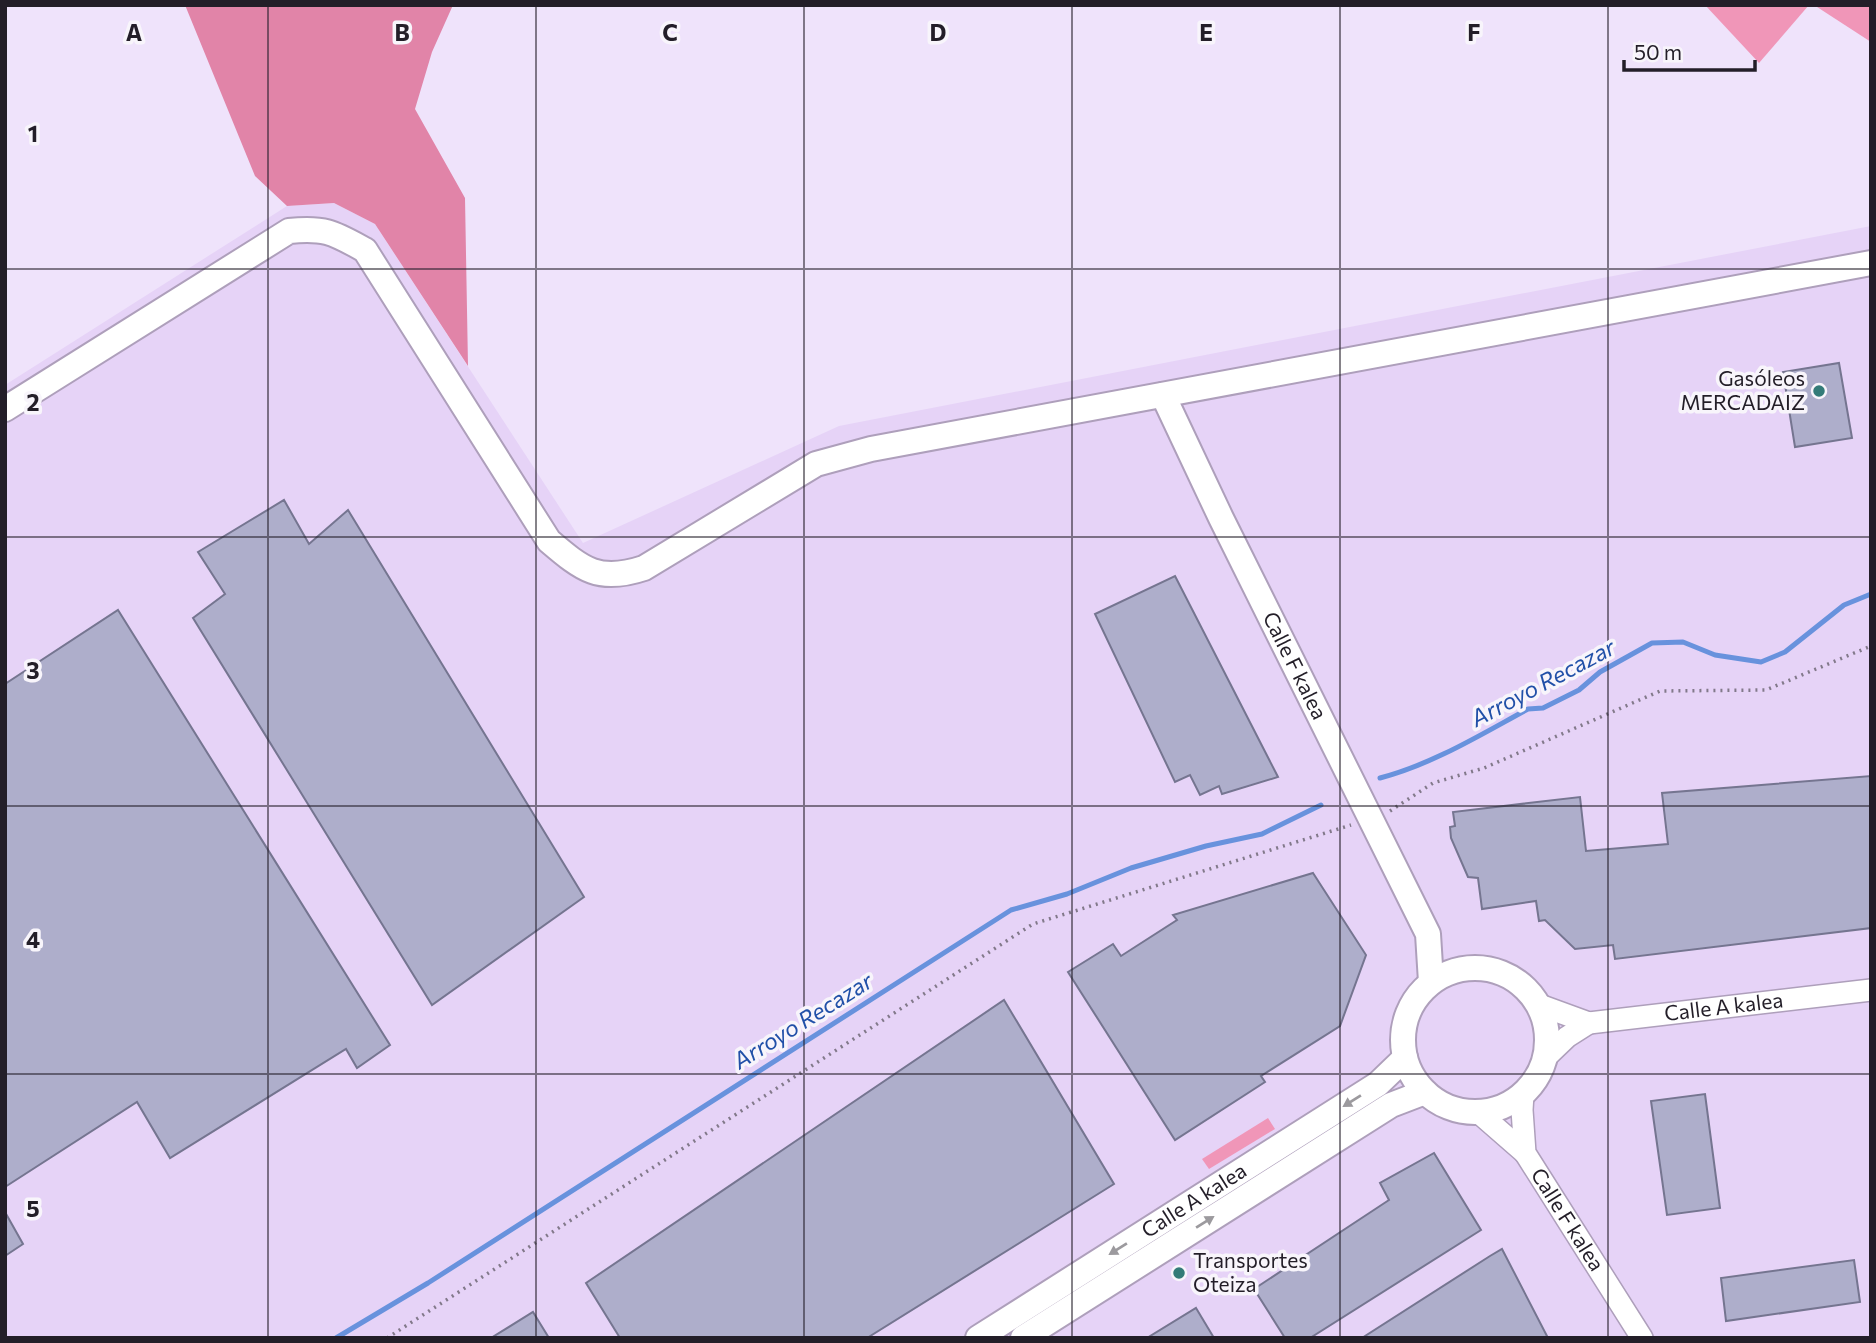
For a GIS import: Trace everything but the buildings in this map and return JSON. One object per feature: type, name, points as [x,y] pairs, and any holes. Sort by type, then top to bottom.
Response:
[{"type":"street","points":[[5,409],[289,231],[315,228],[335,234],[365,250],[550,541],[575,563],[598,573],[621,576],[644,568],[816,464],[877,448],[1871,263]]},
{"type":"street","name":"Calle F kalea","points":[[1163,395],[1428,934],[1468,968]]},
{"type":"street","name":"Calle F kalea","points":[[1428,934],[1431,982]]},
{"type":"street","points":[[1468,968],[1492,971],[1515,980],[1537,1004],[1545,1021],[1547,1040],[1539,1072],[1523,1094],[1502,1107],[1478,1112],[1459,1110],[1441,1103],[1425,1092],[1416,1082],[1405,1058],[1403,1042],[1404,1025],[1419,994],[1431,982],[1468,968]]},
{"type":"street","name":"Calle A kalea","points":[[1537,1004],[1589,1023],[1871,989]]},
{"type":"street","points":[[1544,1059],[1567,1037],[1589,1023]]},
{"type":"street","name":"Calle A kalea","points":[[978,1338],[1378,1084],[1405,1058]]},
{"type":"street","name":"Calle A kalea","points":[[1023,1338],[1391,1105],[1425,1092]]},
{"type":"street","name":"Calle F kalea","points":[[1523,1094],[1525,1153],[1642,1338]]},
{"type":"street","points":[[1478,1112],[1525,1153]]},
{"type":"path","points":[[387,1338],[1033,924],[1349,826],[1368,816],[1386,813],[1433,783],[1484,768],[1660,691],[1766,690],[1871,646]]},
{"type":"shaded area","points":[[185,5],[453,5],[432,52],[415,109],[465,198],[468,366],[375,224],[334,203],[287,206],[255,176]]},
{"type":"shaded area","points":[[1705,5],[1809,5],[1759,63]]},
{"type":"shaded area","points":[[1814,5],[1871,5],[1871,42]]},
{"type":"shaded area","points":[[334,203],[375,224],[583,543],[839,426],[1871,226],[1871,1338],[5,1338],[5,385],[287,206]]},
{"type":"shaded area","points":[[1268,1118],[1275,1129],[1209,1169],[1202,1159]]},
{"type":"waterway","name":"Arroyo Recazar","points":[[1380,778],[1437,757],[1528,709],[1543,708],[1579,690],[1600,672],[1652,643],[1683,642],[1715,655],[1761,662],[1785,652],[1844,605],[1871,594]]},
{"type":"waterway","name":"Arroyo Recazar","points":[[336,1338],[428,1283],[1011,910],[1067,894],[1131,868],[1206,846],[1262,834],[1321,805]]},
{"type":"place","name":"Gasóleos MERCADAIZ","points":[[1819,391]]},
{"type":"place","name":"Transportes Oteiza","points":[[1179,1273]]}]
